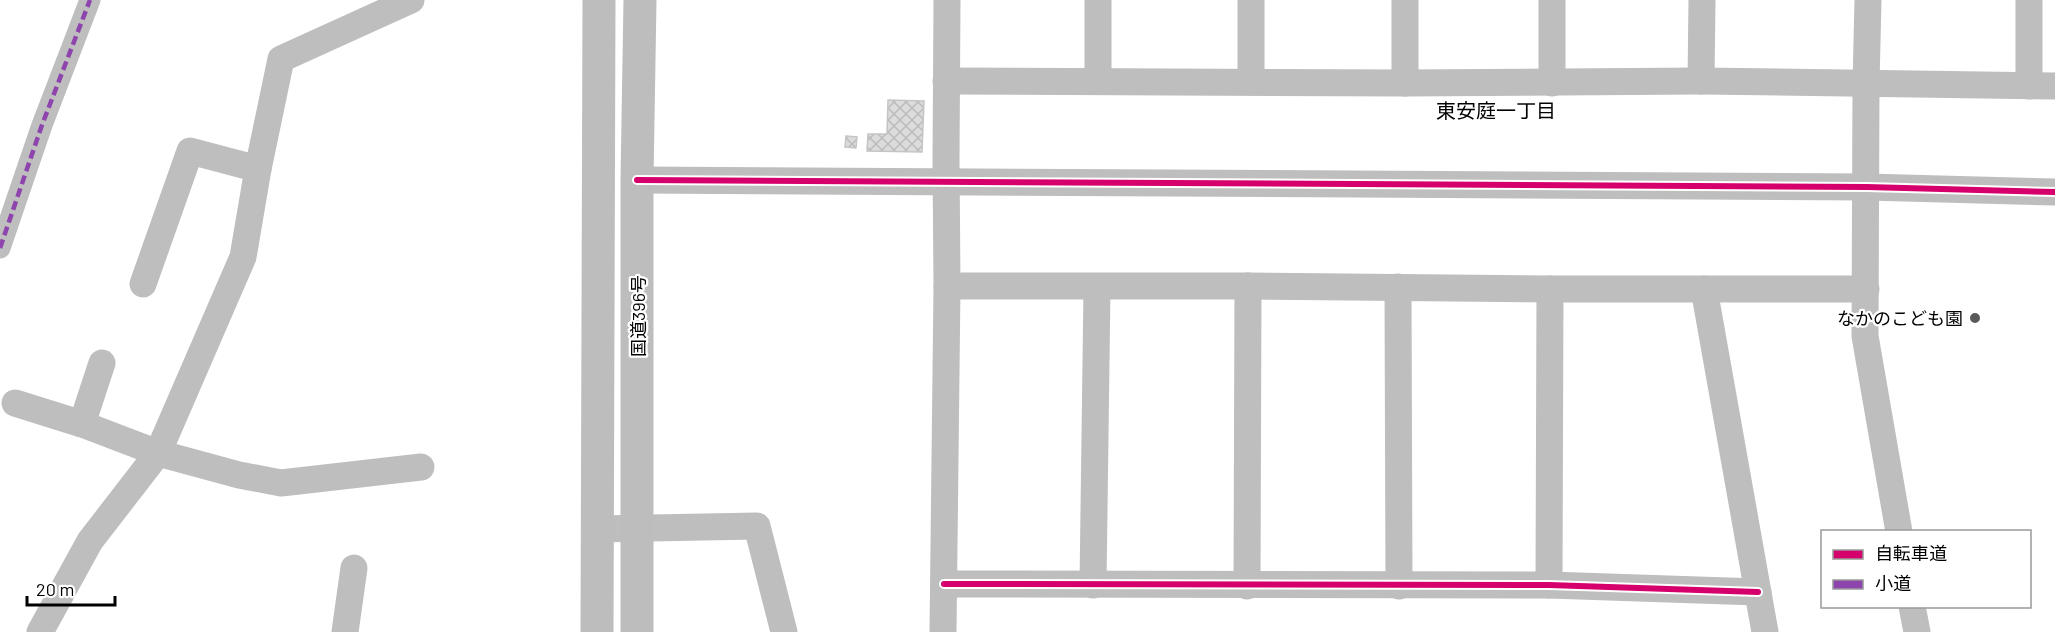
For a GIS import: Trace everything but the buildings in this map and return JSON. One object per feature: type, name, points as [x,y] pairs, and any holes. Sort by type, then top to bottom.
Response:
[{"type":"highway","points":[[597,632],[599,0]]},
{"type":"highway","name":"国道396号","points":[[638,632],[637,180],[640,0]]},
{"type":"street","points":[[0,248],[42,125],[90,0]]},
{"type":"street","points":[[40,632],[90,541],[158,453],[243,257],[280,59],[411,0]]},
{"type":"street","points":[[943,632],[947,286],[947,0]]},
{"type":"street","points":[[1098,0],[1098,80]]},
{"type":"street","points":[[1251,0],[1251,82]]},
{"type":"street","points":[[1404,0],[1405,83]]},
{"type":"street","points":[[1552,0],[1552,82]]},
{"type":"street","points":[[1701,81],[1702,0]]},
{"type":"street","points":[[1868,0],[1865,336],[1899,530]]},
{"type":"street","points":[[946,81],[1405,83],[1701,81],[2042,86],[2029,0]]},
{"type":"street","points":[[143,284],[190,151],[258,169]]},
{"type":"street","points":[[637,180],[1867,187],[2055,192]]},
{"type":"street","points":[[947,286],[1866,289]]},
{"type":"street","points":[[1247,586],[1248,286]]},
{"type":"street","points":[[1093,585],[1097,287]]},
{"type":"street","points":[[1398,287],[1399,586]]},
{"type":"street","points":[[1549,585],[1550,289]]},
{"type":"street","points":[[1704,289],[1765,632]]},
{"type":"street","points":[[82,424],[102,363]]},
{"type":"street","points":[[15,403],[82,424],[158,453],[229,473],[281,483],[421,467]]},
{"type":"street","points":[[598,529],[757,526],[784,632]]},
{"type":"street","points":[[345,632],[354,568]]},
{"type":"street","points":[[944,584],[1549,585],[1758,592]]},
{"type":"street","points":[[1912,608],[1917,632]]},
{"type":"marked path","points":[[0,248],[42,125],[90,0]]},
{"type":"cycle path","points":[[637,180],[1867,187],[2055,192]]},
{"type":"cycle path","points":[[944,584],[1549,585],[1758,592]]},
{"type":"place","name":"なかのこども園","points":[[1975,318]]},
{"type":"district","name":"東安庭一丁目","points":[[1496,110]]}]
